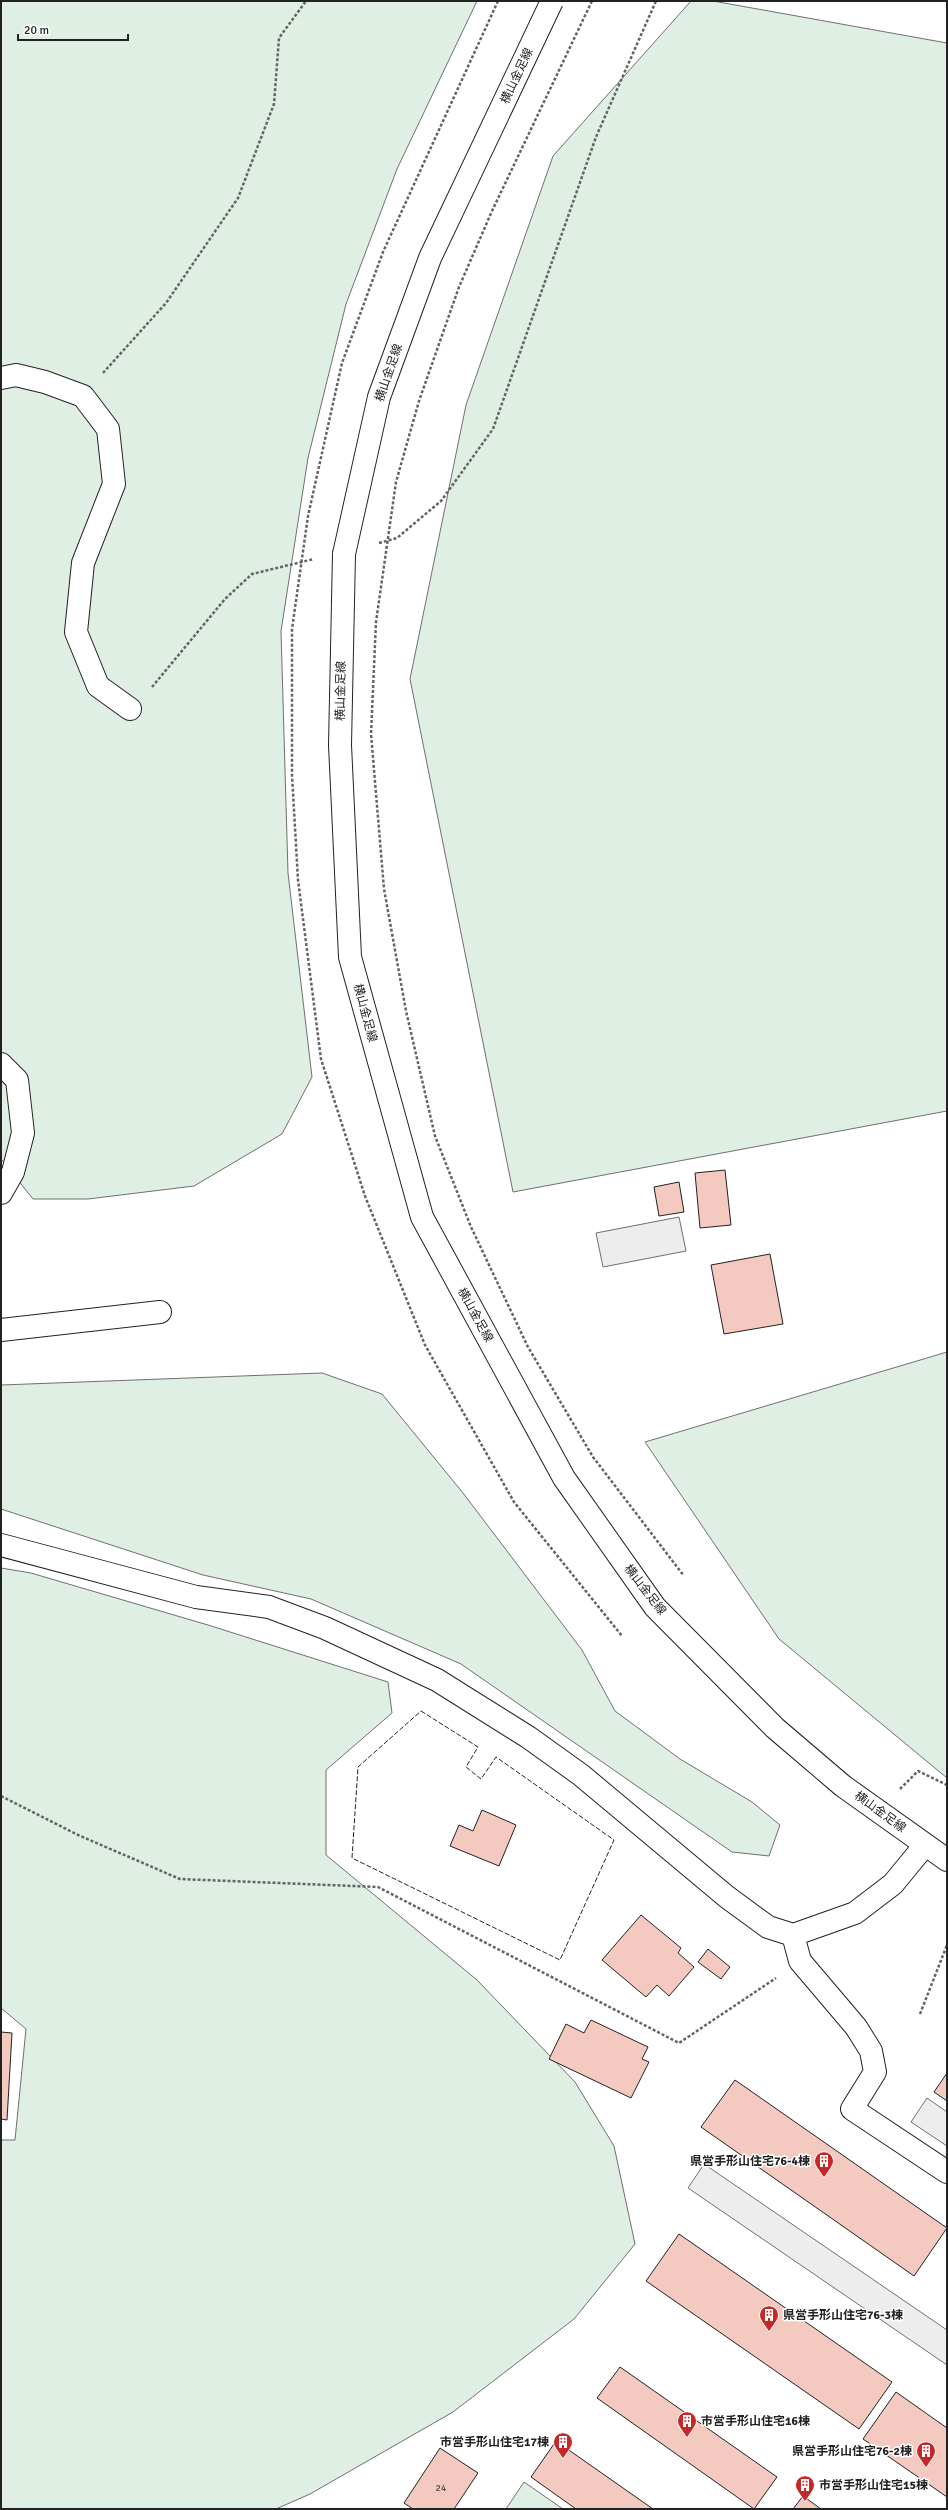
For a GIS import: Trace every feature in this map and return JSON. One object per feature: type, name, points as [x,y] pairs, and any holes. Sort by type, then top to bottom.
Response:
[{"type":"street","name":"横山金足線","points":[[552,1],[430,258],[379,397],[344,554],[340,745],[350,957],[422,1217],[564,1478],[655,1606],[775,1728],[843,1786],[947,1860]]},
{"type":"street","points":[[1,378],[16,375],[46,382],[83,396],[108,429],[114,484],[83,563],[76,632],[98,686],[130,709]]},
{"type":"street","points":[[1,1064],[17,1080],[23,1133],[13,1172],[1,1193]]},
{"type":"street","points":[[1,1330],[160,1312]]},
{"type":"street","points":[[2,1546],[196,1597],[270,1607],[325,1628],[437,1680],[528,1737],[581,1775],[727,1897],[768,1927],[793,1935],[855,1913],[893,1884],[925,1845]]},
{"type":"street","points":[[793,1935],[800,1962],[856,2027],[871,2051],[875,2072],[852,2109],[947,2172]]},
{"type":"path","points":[[83,396],[166,303],[238,198],[274,104],[279,38],[306,1]]},
{"type":"path","points":[[498,1],[383,252],[342,363],[308,516],[292,629],[292,775],[298,880],[321,1059],[365,1196],[425,1345],[514,1502],[622,1636]]},
{"type":"path","points":[[592,1],[465,273],[419,400],[396,482],[376,622],[371,734],[384,889],[406,1011],[435,1136],[471,1227],[528,1347],[593,1457],[684,1576]]},
{"type":"path","points":[[374,544],[397,538],[441,500],[493,429],[596,137],[656,1]]},
{"type":"path","points":[[130,709],[166,673],[225,598],[252,574],[321,557]]},
{"type":"path","points":[[878,1810],[918,1771],[947,1784]]},
{"type":"path","points":[[1,1796],[78,1835],[180,1879],[378,1887],[679,2043],[800,1962]]},
{"type":"path","points":[[920,2014],[947,1945]]},
{"type":"green space","points":[[1,1],[477,1],[397,169],[346,304],[308,458],[281,631],[288,873],[312,1077],[282,1134],[194,1186],[88,1199],[33,1199],[1,1159]]},
{"type":"green space","points":[[691,1],[713,1],[947,43],[947,1111],[513,1192],[410,679],[466,405],[553,156]]},
{"type":"green space","points":[[947,1352],[947,1778],[779,1639],[645,1442]]},
{"type":"green space","points":[[322,1373],[382,1394],[463,1493],[582,1650],[615,1711],[680,1759],[752,1802],[780,1825],[769,1856],[732,1852],[461,1664],[311,1599],[203,1575],[1,1509],[1,1385]]},
{"type":"green space","points":[[1,1568],[31,1573],[208,1625],[388,1682],[392,1713],[326,1770],[326,1855],[477,1980],[575,2082],[614,2146],[635,2244],[574,2319],[453,2412],[310,2494],[276,2509],[1,2509],[1,2140],[15,2140],[26,2029],[1,2008]]},
{"type":"green space","points":[[524,2482],[563,2509],[506,2509]]},
{"type":"shaded area","points":[[679,1217],[686,1251],[603,1267],[596,1233]]},
{"type":"shaded area","points":[[927,2098],[947,2112],[947,2146],[911,2122]]},
{"type":"shaded area","points":[[704,2164],[947,2330],[947,2365],[688,2188]]},
{"type":"building","points":[[725,1170],[731,1225],[700,1228],[695,1173]]},
{"type":"building","points":[[679,1182],[684,1212],[659,1216],[654,1187]]},
{"type":"building","points":[[770,1254],[783,1324],[724,1334],[711,1265]]},
{"type":"building","points":[[482,1810],[516,1825],[499,1866],[450,1846],[459,1825],[473,1831]]},
{"type":"building","points":[[641,1915],[681,1948],[678,1953],[694,1967],[669,1996],[657,1985],[646,1997],[602,1960]]},
{"type":"building","points":[[708,1949],[730,1967],[721,1979],[698,1962]]},
{"type":"building","points":[[591,2020],[648,2047],[642,2059],[649,2062],[631,2098],[549,2059],[566,2024],[584,2033]]},
{"type":"building","points":[[1,2032],[12,2033],[7,2120],[1,2119]]},
{"type":"building","points":[[947,2073],[947,2101],[934,2092]]},
{"type":"building","name":"県営手形山住宅76-4棟","points":[[735,2080],[947,2228],[914,2276],[701,2127]]},
{"type":"building","name":"県営手形山住宅76-3棟","points":[[679,2234],[892,2382],[859,2429],[646,2281]]},
{"type":"building","name":"市営手形山住宅16棟","points":[[620,2367],[777,2477],[754,2509],[597,2398]]},
{"type":"building","name":"県営手形山住宅76-2棟","points":[[896,2392],[947,2428],[947,2497],[863,2439]]},
{"type":"building","name":"市営手形山住宅17棟","points":[[556,2441],[653,2509],[576,2509],[531,2477]]},
{"type":"building","points":[[440,2448],[478,2473],[454,2509],[413,2509],[404,2503]]},
{"type":"building","name":"市営手形山住宅15棟","points":[[803,2496],[821,2509],[793,2509]]},
{"type":"fence","points":[[421,1711],[478,1747],[466,1767],[481,1779],[496,1757],[614,1840],[560,1960],[352,1858],[358,1767],[421,1711]]},
{"type":"place","name":"県営手形山住宅76-4棟","points":[[824,2178]]},
{"type":"place","name":"県営手形山住宅76-3棟","points":[[769,2332]]},
{"type":"place","name":"市営手形山住宅16棟","points":[[687,2438]]},
{"type":"place","name":"市営手形山住宅17棟","points":[[563,2459]]},
{"type":"place","name":"県営手形山住宅76-2棟","points":[[926,2468]]},
{"type":"place","name":"市営手形山住宅15棟","points":[[805,2502]]}]
